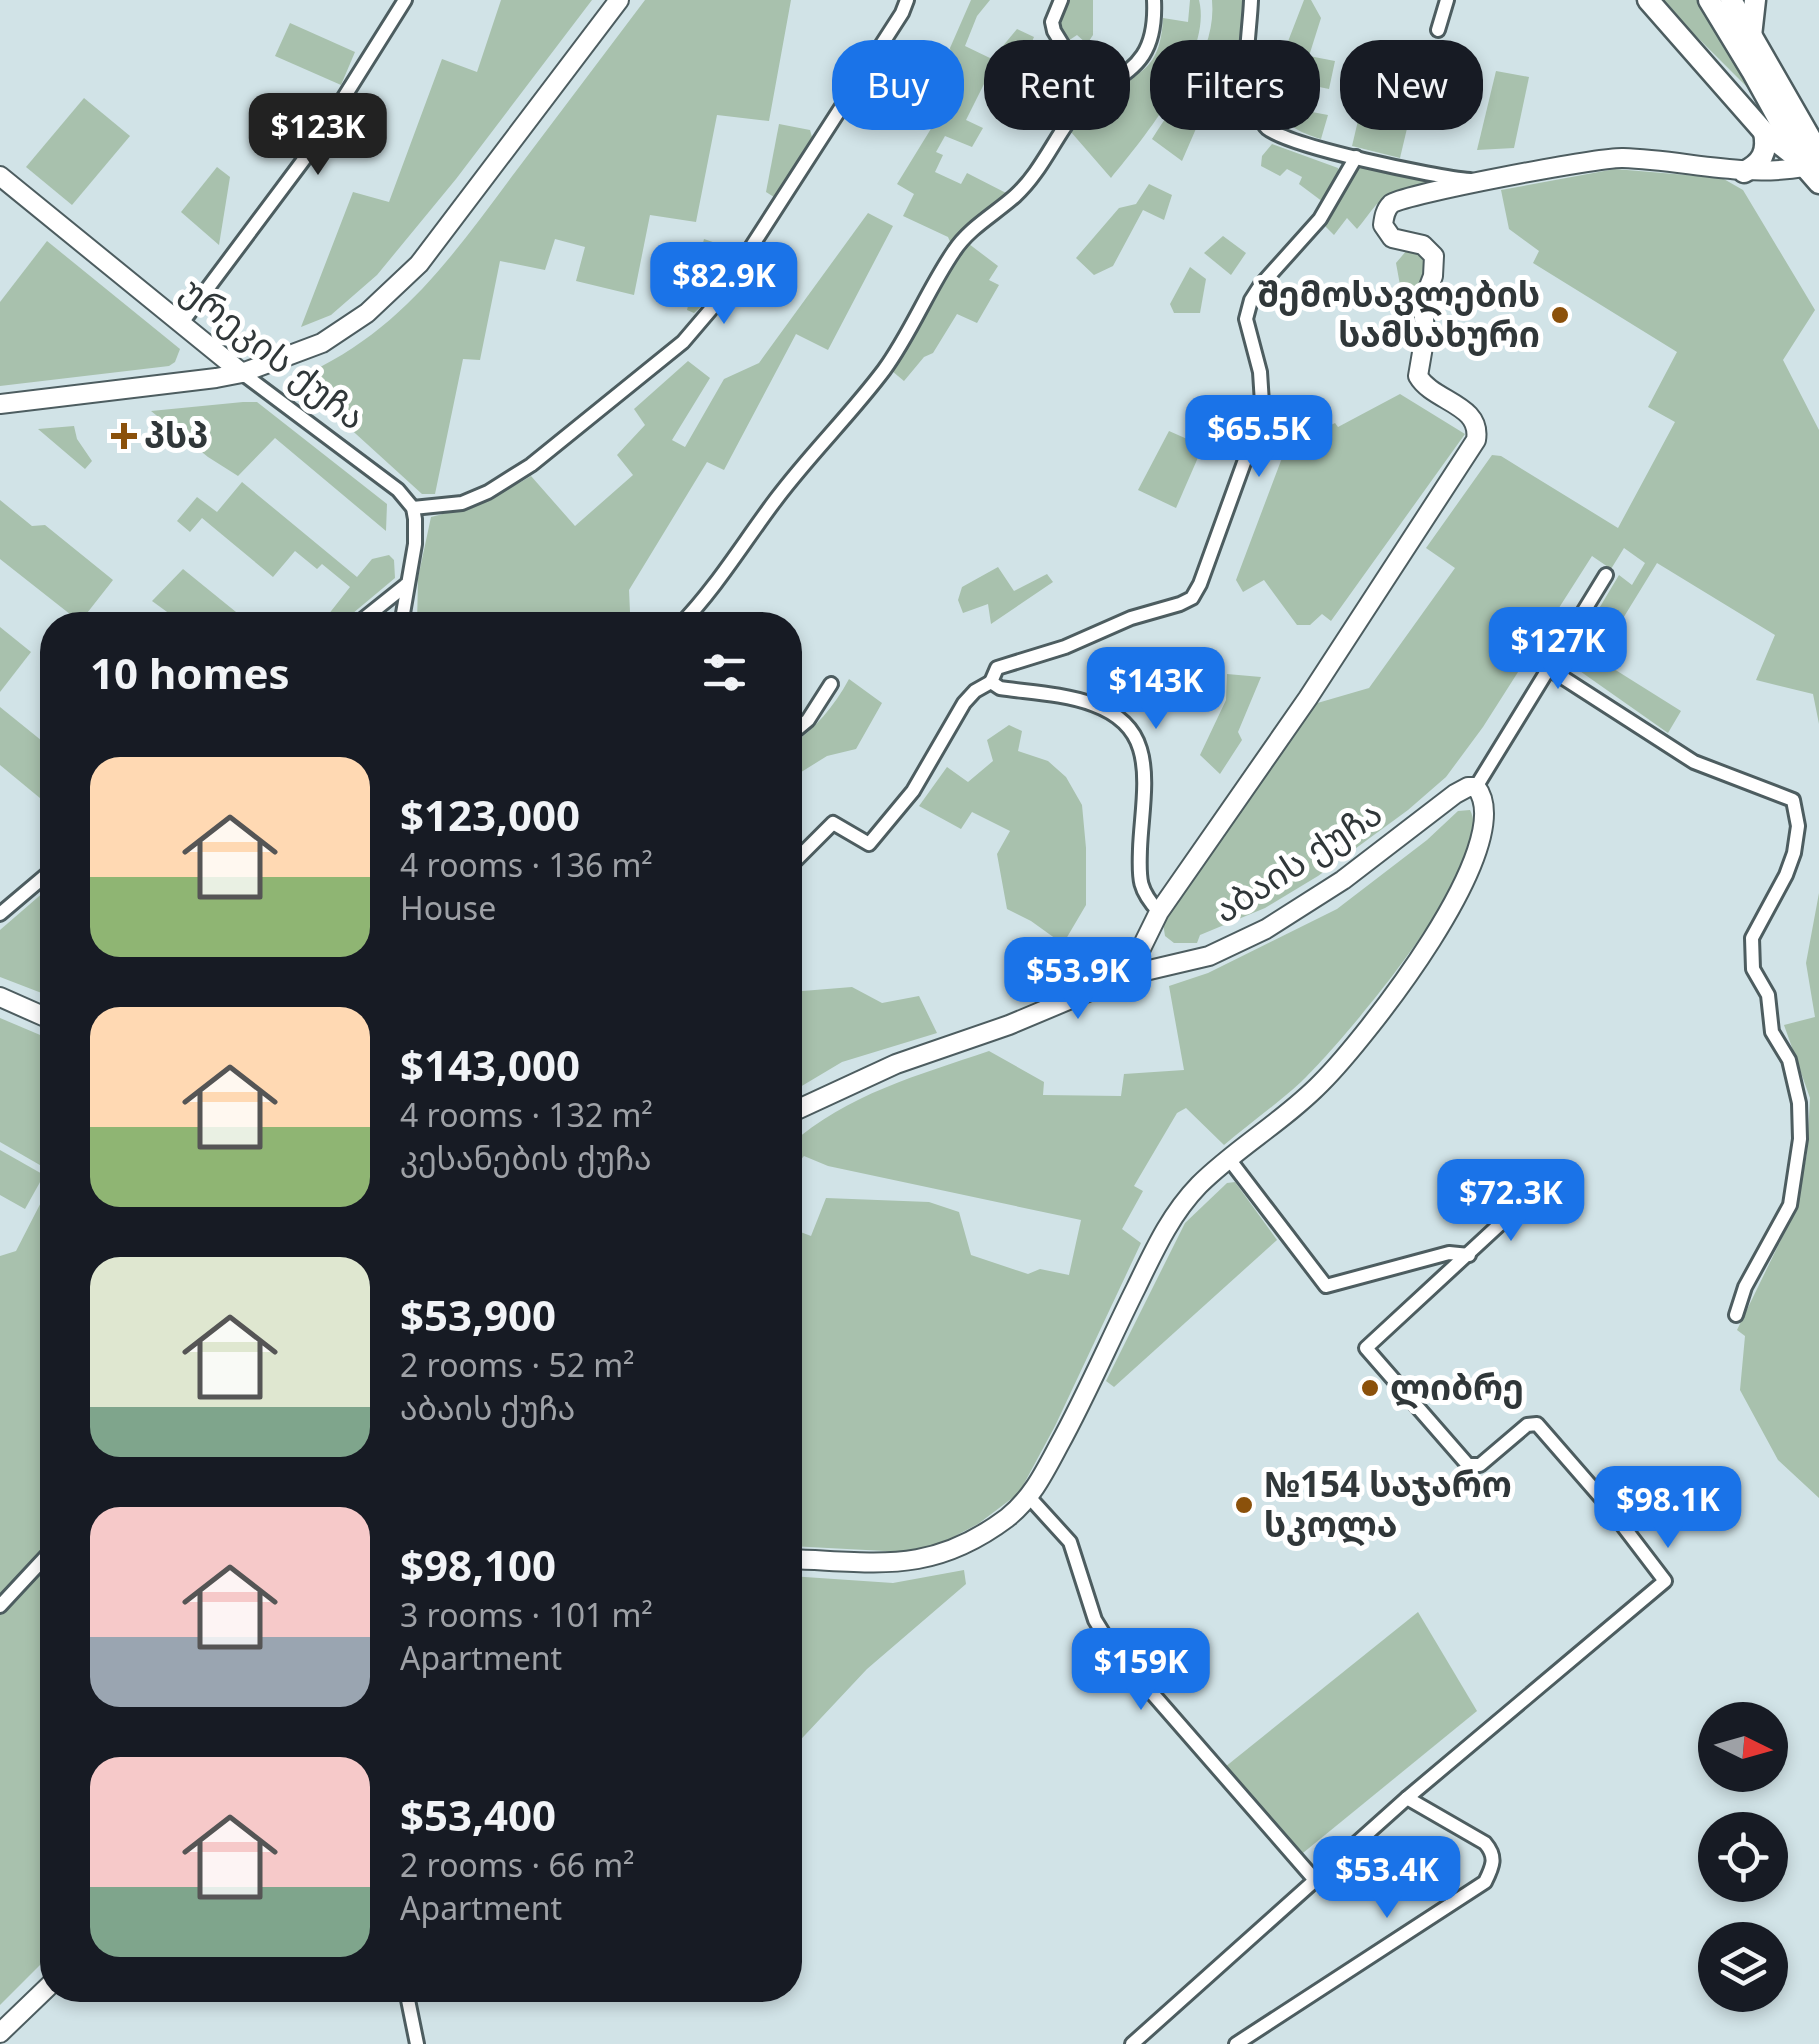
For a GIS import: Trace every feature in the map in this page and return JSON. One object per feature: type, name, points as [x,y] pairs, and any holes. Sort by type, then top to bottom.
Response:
[{"type":"main road","points":[[1648,0],[1764,132],[1811,168]]},
{"type":"main road","points":[[1709,0],[1811,168]]},
{"type":"main road","points":[[1731,0],[1813,144],[1811,168]]},
{"type":"main road","points":[[1752,36],[1755,0]]},
{"type":"main road","points":[[1744,172],[1754,167],[1765,153],[1764,132]]},
{"type":"street","points":[[181,324],[312,150],[405,0]]},
{"type":"street","points":[[0,404],[242,373],[322,343],[367,313],[419,264],[619,0]]},
{"type":"street","points":[[403,612],[415,544],[414,508],[462,502],[494,489],[531,465],[682,342],[712,308],[907,0]]},
{"type":"street","points":[[1060,40],[1052,22],[1061,0]]},
{"type":"street","points":[[1130,72],[1150,44],[1154,0]]},
{"type":"street","points":[[1251,0],[1248,70],[1252,105],[1267,128],[1356,157],[1454,178],[1489,181]]},
{"type":"street","points":[[1438,30],[1446,0]]},
{"type":"street","points":[[690,612],[799,470],[886,368],[955,249],[1017,194],[1063,130]]},
{"type":"street","points":[[802,854],[833,823],[869,844],[913,791],[964,703],[991,682],[996,668],[1064,647],[1192,598],[1258,424],[1262,403],[1260,372],[1246,318],[1252,300],[1320,220],[1356,157]]},
{"type":"street","points":[[1128,975],[1158,912],[1308,698],[1476,440],[1478,428],[1471,414],[1422,384],[1418,376],[1425,336],[1423,302],[1434,276],[1434,256],[1424,245],[1392,238],[1384,225],[1388,207],[1395,201],[1489,181],[1621,158],[1744,172],[1811,168]]},
{"type":"street","name":"ურეკის ქუჩა","points":[[0,176],[242,373],[398,490],[414,508]]},
{"type":"street","name":"აბაის ქუჩა","points":[[802,1109],[858,1080],[1008,1025],[1128,975],[1209,956],[1266,929],[1343,880],[1455,794],[1476,787],[1606,576]]},
{"type":"street","points":[[372,612],[406,585]]},
{"type":"street","points":[[1548,668],[1694,762],[1794,800],[1798,826],[1794,854],[1752,938],[1753,969],[1768,994],[1772,1032],[1788,1060],[1799,1103],[1800,1139],[1790,1206],[1745,1287],[1736,1315]]},
{"type":"street","points":[[991,682],[1000,688],[1092,704],[1117,716],[1133,734],[1141,750],[1139,878],[1144,896],[1158,912]]},
{"type":"street","points":[[802,725],[831,684]]},
{"type":"street","points":[[802,1559],[901,1563],[934,1558],[966,1545],[1030,1498],[1076,1413],[1169,1220],[1200,1184],[1323,1081],[1416,963],[1448,914],[1476,854],[1486,814],[1484,797],[1476,787]]},
{"type":"street","points":[[0,914],[40,880]]},
{"type":"street","points":[[0,997],[40,1015]]},
{"type":"street","points":[[1230,1160],[1326,1286],[1450,1253],[1468,1255]]},
{"type":"street","points":[[1132,2044],[1406,1798],[1665,1581],[1604,1501],[1537,1424],[1527,1425],[1480,1465],[1468,1465],[1366,1348],[1525,1201]]},
{"type":"street","points":[[1030,1498],[1070,1542],[1094,1620],[1111,1646],[1315,1880]]},
{"type":"street","points":[[0,1606],[40,1563]]},
{"type":"street","points":[[1236,2044],[1485,1882],[1494,1865],[1493,1852],[1485,1842],[1406,1798]]},
{"type":"street","points":[[0,2033],[40,1995]]},
{"type":"street","points":[[408,2002],[417,2044]]},
{"type":"green space","points":[[501,0],[592,0],[456,179],[377,275],[331,315],[301,327],[353,192],[389,202],[442,59],[477,72]]},
{"type":"green space","points":[[645,0],[791,0],[769,121],[717,115],[696,222],[650,215],[634,295],[576,281],[585,247],[555,239],[545,270],[500,261],[480,360],[463,359],[435,494],[422,494],[312,394],[307,385],[310,372],[374,333],[426,285]]},
{"type":"green space","points":[[971,0],[990,0],[977,16],[965,46],[984,55],[984,84],[966,120],[983,128],[972,147],[945,136],[936,152],[943,155],[935,172],[961,184],[967,173],[1010,195],[952,246],[948,237],[903,216],[914,194],[897,184],[930,130],[964,130],[964,40],[954,40]]},
{"type":"green space","points":[[1067,0],[1093,0],[1090,40],[1077,35],[1064,40],[1058,26]]},
{"type":"green space","points":[[1190,0],[1199,0],[1201,22],[1197,40],[1161,40],[1163,18],[1188,22]]},
{"type":"green space","points":[[1212,0],[1245,0],[1244,40],[1207,40]]},
{"type":"green space","points":[[1304,0],[1311,0],[1321,18],[1314,40],[1289,40]]},
{"type":"green space","points":[[1660,0],[1699,0],[1751,91]]},
{"type":"green space","points":[[290,23],[355,52],[341,85],[275,56]]},
{"type":"green space","points":[[1017,29],[1034,37],[1033,40],[1008,40]]},
{"type":"green space","points":[[1320,58],[1335,61],[1329,89],[1320,87]]},
{"type":"green space","points":[[1149,65],[1150,128],[1111,178],[1071,132],[1130,130],[1130,79]]},
{"type":"green space","points":[[1496,71],[1529,77],[1514,148],[1477,150]]},
{"type":"green space","points":[[84,98],[130,136],[72,205],[26,167]]},
{"type":"green space","points":[[1320,114],[1328,115],[1321,139],[1299,130],[1320,130]]},
{"type":"green space","points":[[779,124],[810,130],[812,137],[774,197],[766,192]]},
{"type":"green space","points":[[1158,130],[1195,130],[1182,161],[1152,139]]},
{"type":"green space","points":[[1356,130],[1407,130],[1400,158],[1352,146]]},
{"type":"green space","points":[[1272,144],[1338,168],[1340,175],[1323,202],[1299,184],[1302,177],[1287,169],[1280,176],[1261,166],[1262,156]]},
{"type":"green space","points":[[1361,165],[1456,182],[1382,200],[1357,229],[1347,218],[1334,235],[1322,223]]},
{"type":"green space","points":[[217,167],[230,177],[219,245],[181,212]]},
{"type":"green space","points":[[1615,169],[1722,178],[1743,190],[1815,310],[1783,360],[1819,430],[1819,724],[1813,694],[1756,680],[1775,635],[1657,563],[1598,659],[1681,711],[1668,733],[1567,662],[1619,575],[1632,585],[1645,563],[1624,548],[1611,569],[1592,556],[1483,727],[1446,777],[1318,876],[1265,908],[1200,935],[1197,943],[1174,943],[1165,936],[1163,923],[1314,704],[1369,688],[1455,568],[1426,548],[1492,455],[1501,456],[1618,528],[1675,422],[1648,407],[1677,352],[1533,263],[1539,251],[1509,229],[1501,190]]},
{"type":"green space","points":[[1149,184],[1172,195],[1164,220],[1143,210],[1113,266],[1094,275],[1076,258],[1119,208],[1136,204]]},
{"type":"green space","points":[[868,213],[893,226],[828,350],[796,334],[724,470],[707,462],[629,590],[630,612],[417,612],[418,578],[431,517],[482,501],[531,476],[575,526],[633,475],[617,455],[645,425],[634,409],[688,361],[710,378],[672,440],[685,447],[724,379],[759,363]]},
{"type":"green space","points":[[1223,236],[1246,253],[1231,275],[1204,253]]},
{"type":"green space","points":[[704,239],[739,251],[708,300],[694,313],[687,310]]},
{"type":"green space","points":[[47,241],[180,349],[175,362],[169,366],[0,386],[0,302]]},
{"type":"green space","points":[[969,244],[998,266],[989,280],[999,285],[977,323],[957,314],[933,353],[924,357],[904,381],[892,371],[955,261]]},
{"type":"green space","points":[[1407,250],[1420,254],[1428,264],[1419,327],[1398,310],[1404,307],[1396,263]]},
{"type":"green space","points":[[1190,267],[1206,279],[1200,313],[1174,313],[1170,304]]},
{"type":"green space","points":[[1400,394],[1465,434],[1331,621],[1322,614],[1310,625],[1297,625],[1264,580],[1243,592],[1236,580],[1285,450],[1268,429],[1295,411],[1309,436],[1335,423],[1338,427]]},
{"type":"green space","points":[[257,402],[387,504],[386,531],[275,438],[238,476],[151,411]]},
{"type":"green space","points":[[74,426],[77,439],[92,461],[85,469],[38,429]]},
{"type":"green space","points":[[1169,431],[1203,446],[1176,508],[1138,490]]},
{"type":"green space","points":[[242,482],[357,577],[372,559],[389,555],[394,560],[395,578],[354,612],[330,612],[350,587],[322,564],[317,569],[295,551],[273,577],[202,518],[190,532],[177,521],[197,497],[217,512]]},
{"type":"green space","points":[[0,500],[32,526],[45,525],[113,580],[88,612],[67,612],[0,559]]},
{"type":"green space","points":[[998,567],[1014,591],[1047,574],[1053,582],[991,624],[988,604],[963,613],[958,600],[962,587]]},
{"type":"green space","points":[[183,569],[236,612],[167,612],[152,601]]},
{"type":"green space","points":[[0,627],[31,652],[0,692]]},
{"type":"green space","points":[[1227,674],[1261,677],[1238,732],[1242,740],[1220,774],[1200,755],[1226,700]]},
{"type":"green space","points":[[849,679],[882,703],[856,749],[827,756],[802,772],[802,737],[837,699]]},
{"type":"green space","points":[[0,707],[40,739],[40,798],[0,765]]},
{"type":"green space","points":[[1009,725],[1022,731],[1018,751],[1048,761],[1066,777],[1082,805],[1086,905],[1063,944],[1007,909],[997,854],[1010,831],[972,812],[961,829],[919,806],[947,767],[968,782],[993,761],[987,740]]},
{"type":"green space","points":[[1470,810],[1472,835],[1461,869],[1411,951],[1321,1062],[1224,1145],[1186,1108],[1177,1113],[1134,1186],[1143,1191],[1122,1229],[1141,1243],[1019,1493],[978,1524],[934,1547],[904,1552],[802,1547],[802,1233],[811,1236],[826,1198],[929,1202],[959,1212],[971,1255],[1028,1274],[1040,1269],[1069,1275],[1081,1220],[802,1158],[802,1135],[860,1099],[989,1051],[1044,1082],[1043,1095],[1121,1096],[1124,1074],[1184,1070],[1169,986],[1208,973],[1337,909],[1427,840],[1458,811]]},
{"type":"green space","points":[[1819,893],[1819,1498],[1778,1460],[1740,1390],[1745,1336],[1737,1330],[1795,1211],[1807,1154],[1810,1098],[1784,1025],[1815,1017],[1806,963]]},
{"type":"green space","points":[[40,895],[40,992],[0,977],[0,930]]},
{"type":"green space","points":[[852,987],[882,1003],[919,996],[937,1033],[842,1062],[802,1086],[802,991]]},
{"type":"green space","points":[[0,1018],[40,1035],[40,1165],[0,1142]]},
{"type":"green space","points":[[0,1150],[40,1173],[40,1182],[25,1209],[0,1195]]},
{"type":"green space","points":[[1235,1182],[1277,1240],[1114,1387],[1106,1381],[1185,1223],[1227,1183]]},
{"type":"green space","points":[[40,1204],[40,1965],[0,2005],[0,1256],[16,1251]]},
{"type":"green space","points":[[964,1570],[966,1584],[867,1669],[802,1738],[802,1577],[893,1583]]},
{"type":"green space","points":[[1418,1612],[1477,1711],[1298,1857],[1225,1767]]},
{"type":"place","name":"შემოსავლების სამსახური","points":[[1560,315]]},
{"type":"place","name":"პსპ","points":[[124,436]]},
{"type":"place","name":"ლიბრე","points":[[1370,1388]]},
{"type":"place","name":"№154 საჯარო სკოლა","points":[[1244,1505]]}]
